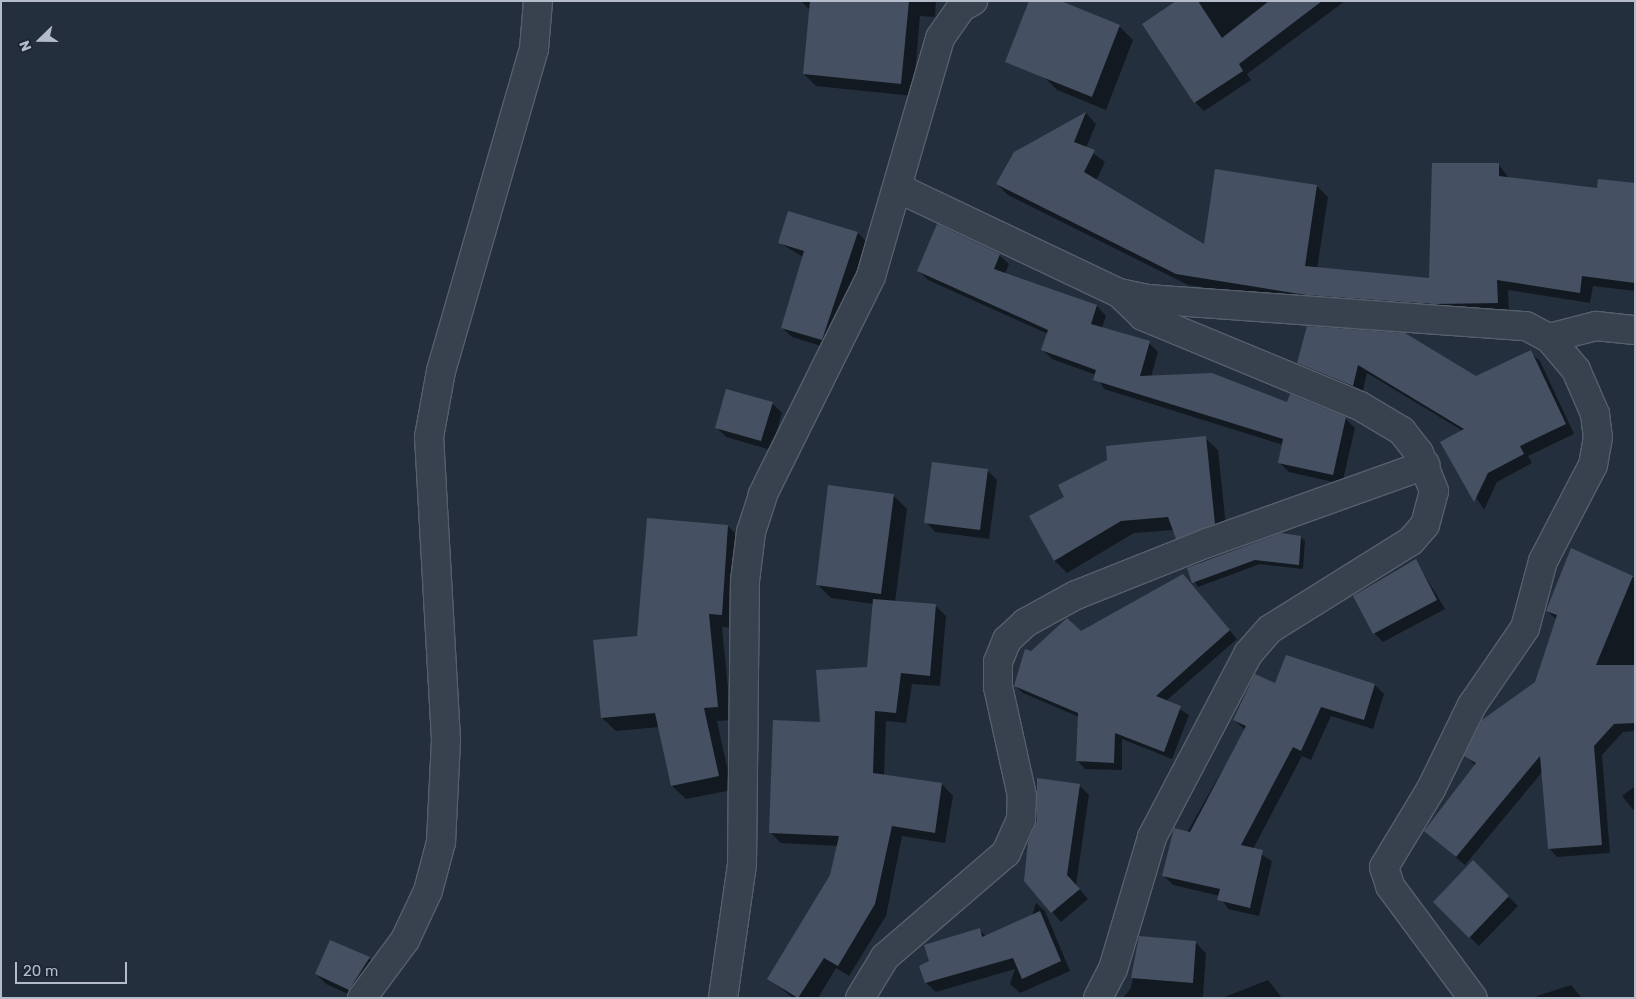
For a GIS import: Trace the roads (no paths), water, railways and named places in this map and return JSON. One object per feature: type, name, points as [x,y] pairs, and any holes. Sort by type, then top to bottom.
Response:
[{"type":"street","points":[[362,998],[405,940],[428,891],[441,842],[446,740],[429,437],[441,371],[534,49],[538,1]]},
{"type":"street","points":[[723,998],[742,864],[745,580],[750,532],[763,494],[868,285],[900,189],[927,75],[940,38],[966,3]]},
{"type":"street","points":[[900,189],[1119,293],[1147,299],[1471,319],[1526,326],[1549,338],[1576,370],[1595,414],[1598,438],[1592,465],[1543,561],[1525,628],[1472,705],[1431,789],[1384,867],[1390,886],[1473,998]]},
{"type":"street","points":[[1098,998],[1113,969],[1152,837],[1239,668],[1270,629],[1411,541],[1432,508],[1434,491],[1425,464],[1402,431],[1360,406],[1143,316],[1119,293]]},
{"type":"street","points":[[1549,338],[1596,326],[1635,330]]},
{"type":"street","points":[[860,998],[885,957],[1006,853],[1021,820],[1022,796],[998,687],[998,662],[1007,640],[1024,623],[1076,596],[1207,543],[1425,464]]}]
